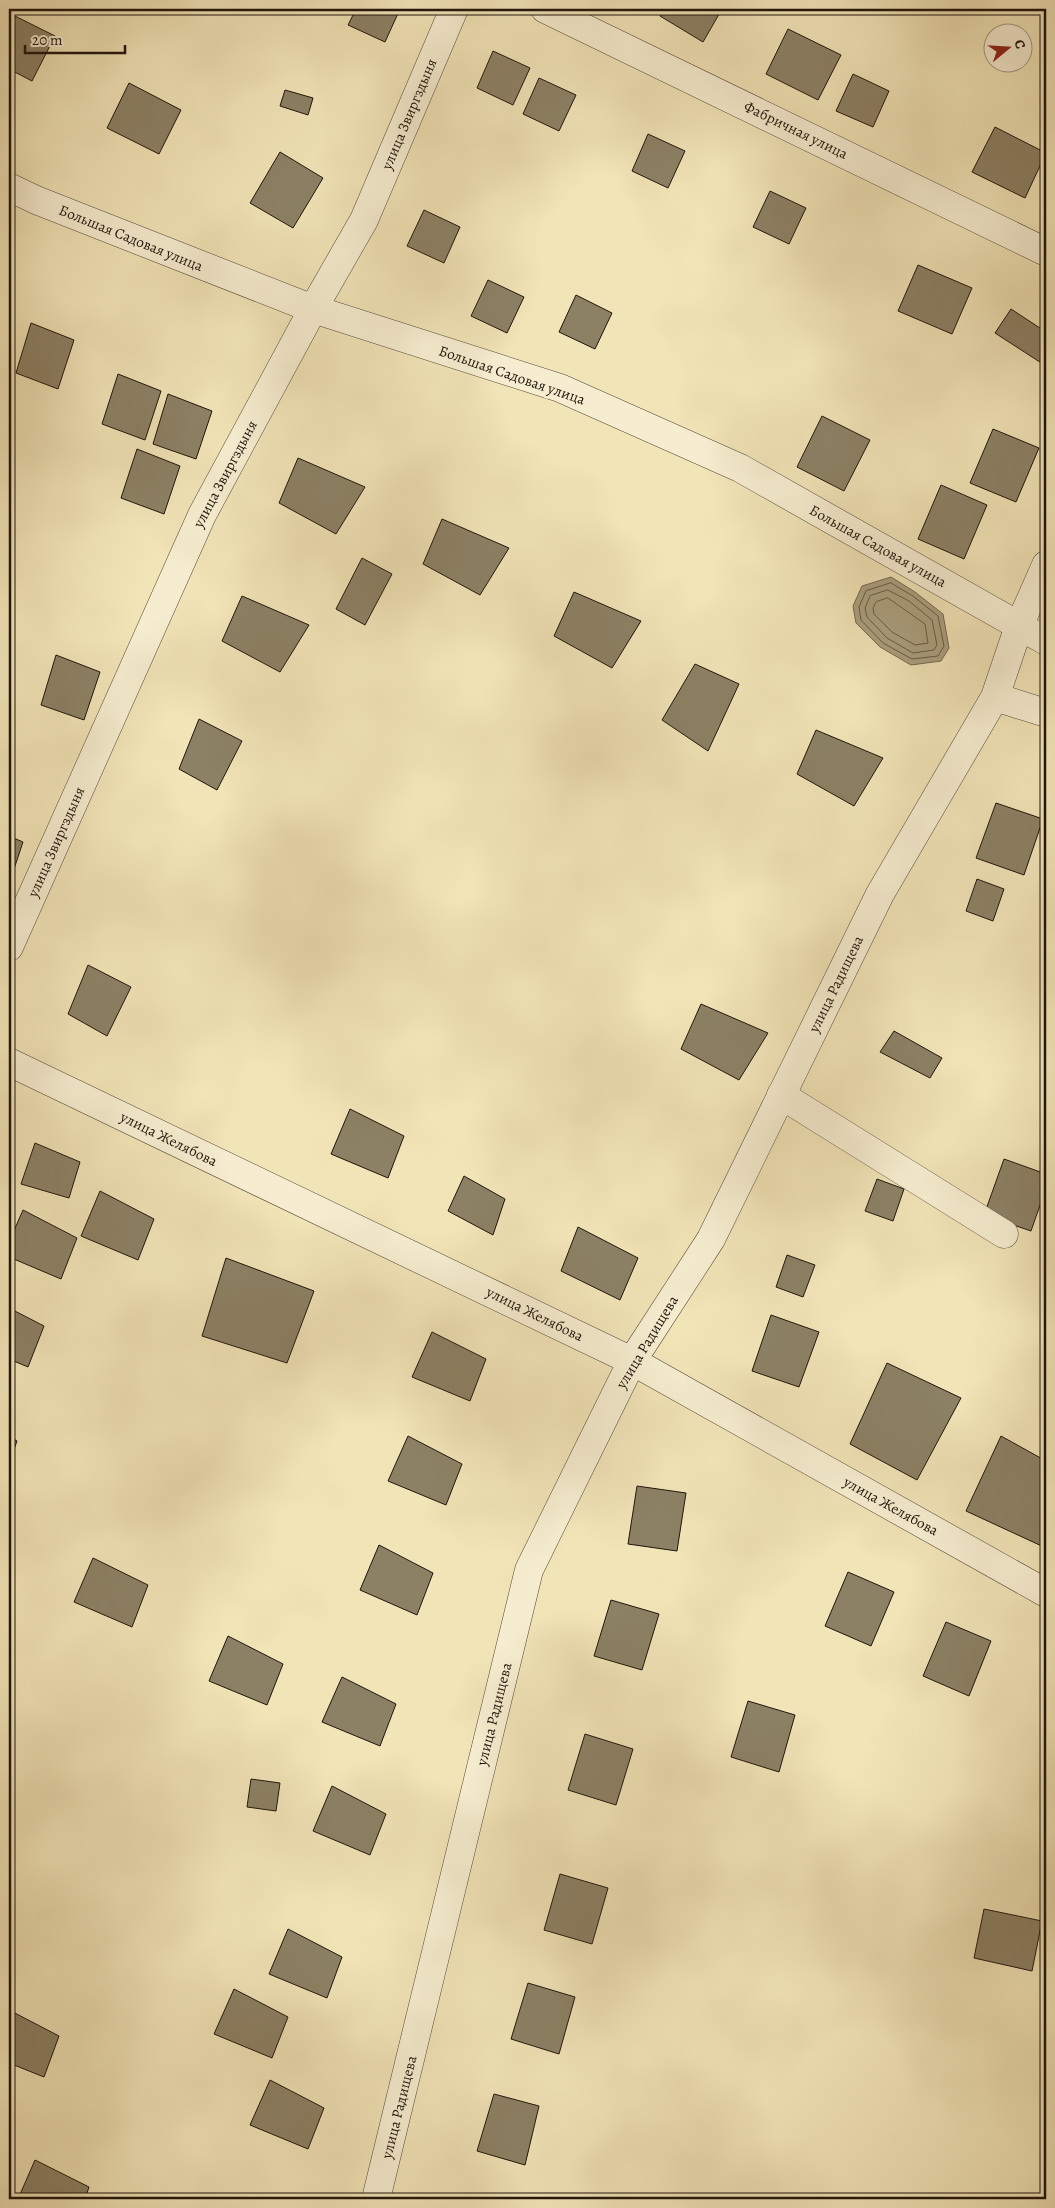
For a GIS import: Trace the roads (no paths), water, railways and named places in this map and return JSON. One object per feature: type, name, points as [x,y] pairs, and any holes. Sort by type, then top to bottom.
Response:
[{"type":"street","name":"улица Звиргздыня","points":[[9,947],[202,515],[313,309],[364,220],[454,9]]},
{"type":"street","name":"Фабричная улица","points":[[546,9],[1046,252]]},
{"type":"street","name":"Большая Садовая улица","points":[[9,186],[36,200],[313,309],[560,388],[740,468],[1046,640]]},
{"type":"street","name":"улица Радищева","points":[[376,2199],[530,1570],[632,1360],[711,1239],[880,894],[994,697],[1019,626],[1046,565]]},
{"type":"street","points":[[994,697],[1046,713]]},
{"type":"street","name":"улица Желябова","points":[[9,1062],[632,1360],[1046,1593]]},
{"type":"street","points":[[781,1095],[1004,1234]]},
{"type":"water","points":[[891,577],[915,592],[943,614],[949,648],[941,661],[911,665],[880,647],[856,623],[853,606],[862,586]]}]
